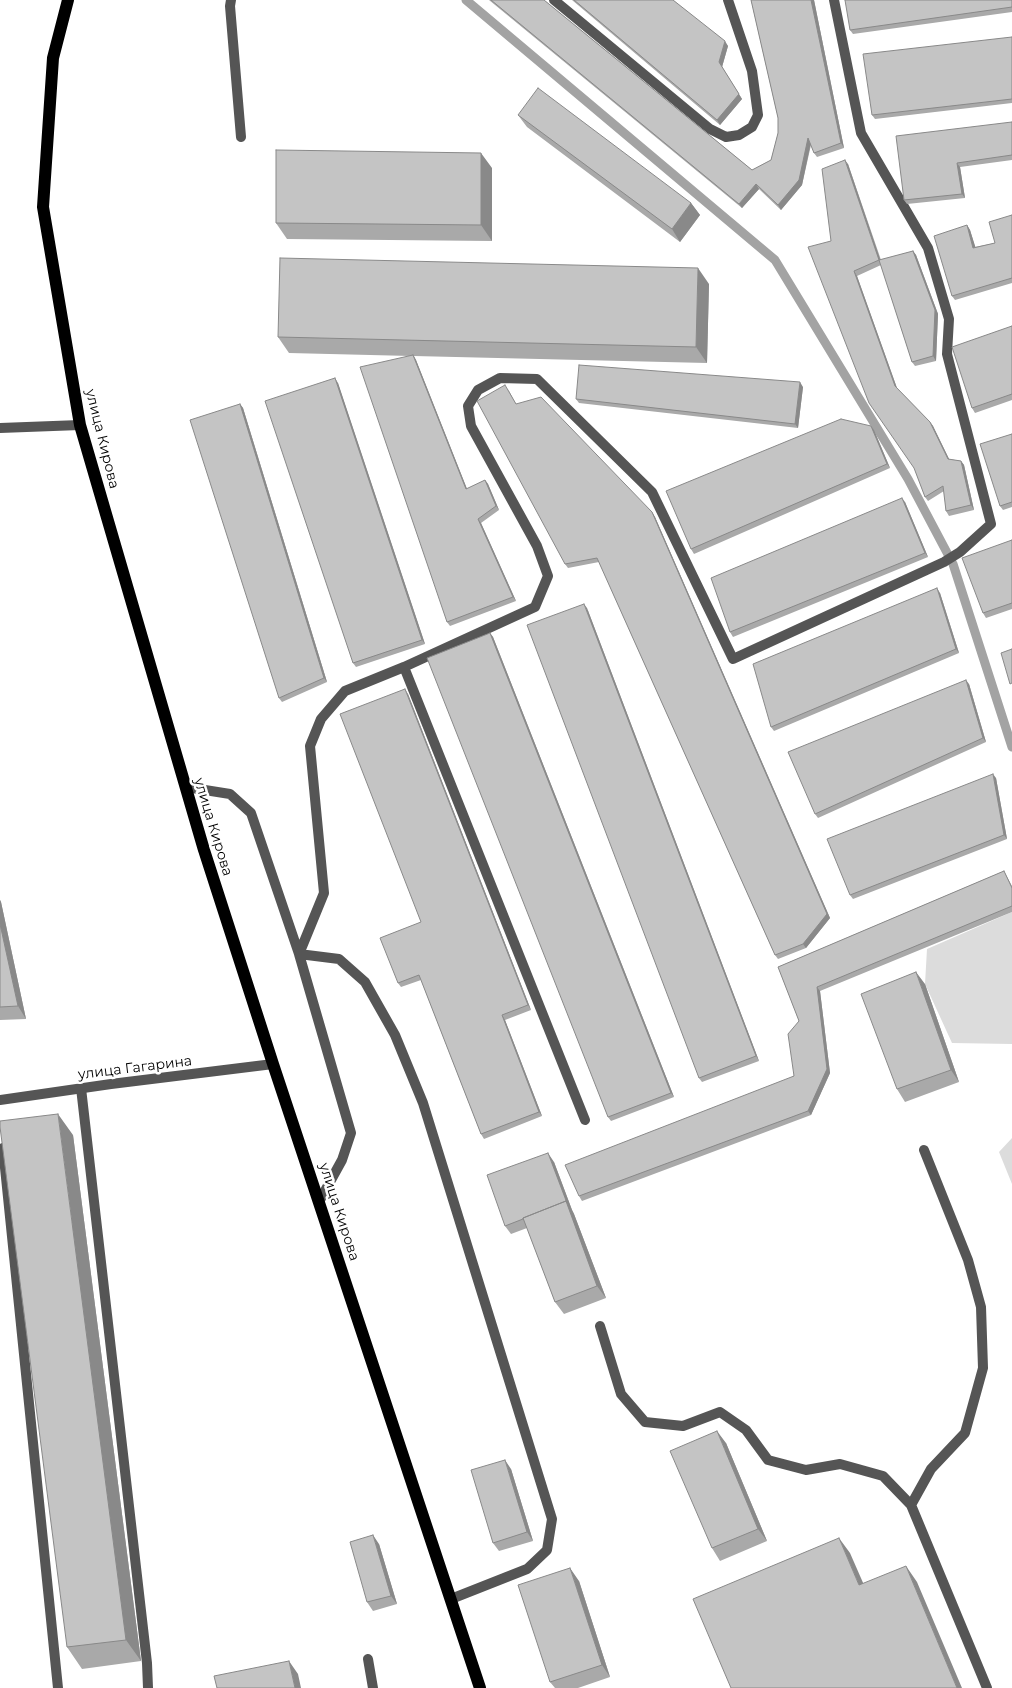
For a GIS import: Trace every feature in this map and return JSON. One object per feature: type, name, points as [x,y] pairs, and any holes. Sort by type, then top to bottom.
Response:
[{"type":"main road","name":"улица Кирова","points":[[68,0],[53,58],[43,207],[80,425],[204,850],[480,1688]]},
{"type":"main road","name":"улица Кирова","points":[[466,1643],[474,1688]]},
{"type":"street","points":[[231,0],[241,137]]},
{"type":"street","points":[[554,0],[710,129],[726,137],[740,135],[752,127],[758,115],[752,71],[728,0]]},
{"type":"street","points":[[299,954],[324,893],[310,746],[321,719],[345,691],[404,667],[536,606],[548,576],[537,546],[471,426],[468,406],[478,390],[500,378],[537,379],[652,492],[733,659],[944,562],[960,552],[991,524],[947,354],[949,319],[928,248],[861,133],[834,0]]},
{"type":"street","points":[[0,428],[80,425]]},
{"type":"street","points":[[404,667],[585,1120]]},
{"type":"street","points":[[186,787],[230,794],[251,813],[299,954],[351,1133],[342,1160],[320,1200]]},
{"type":"street","points":[[299,954],[339,959],[364,982],[395,1035],[423,1103],[552,1519],[547,1550],[527,1569],[451,1599]]},
{"type":"street","name":"улица Гагарина","points":[[0,1100],[273,1064]]},
{"type":"street","points":[[81,1088],[147,1663],[148,1688]]},
{"type":"street","points":[[2,1137],[58,1688]]},
{"type":"street","points":[[911,1505],[931,1469],[965,1433],[983,1368],[981,1307],[968,1260],[924,1150]]},
{"type":"street","points":[[600,1326],[622,1394],[645,1422],[683,1426],[720,1412],[746,1430],[768,1460],[806,1470],[840,1464],[882,1476],[911,1505],[987,1688]]},
{"type":"street","points":[[368,1659],[373,1688]]},
{"type":"shaded area","points":[[1012,912],[1012,1044],[952,1043],[925,984],[927,949]]},
{"type":"shaded area","points":[[1012,1138],[1012,1184],[999,1152]]},
{"type":"building","points":[[491,0],[544,0],[752,170],[771,160],[778,133],[778,118],[751,0],[811,0],[841,143],[814,153],[808,138],[799,180],[778,205],[756,184],[739,204]]},
{"type":"building","points":[[574,0],[673,0],[725,41],[719,62],[739,94],[717,120]]},
{"type":"building","points":[[845,0],[1012,0],[1012,7],[850,30]]},
{"type":"building","points":[[1012,37],[1012,99],[872,115],[863,54]]},
{"type":"building","points":[[538,88],[691,203],[672,229],[518,115]]},
{"type":"building","points":[[1012,122],[1012,155],[957,163],[962,194],[904,200],[896,136]]},
{"type":"building","points":[[276,150],[481,153],[481,225],[276,223]]},
{"type":"building","points":[[845,160],[879,260],[854,271],[895,386],[930,422],[948,459],[961,461],[971,505],[946,511],[943,486],[925,497],[914,468],[869,403],[808,247],[831,241],[822,169]]},
{"type":"building","points":[[1012,215],[1012,278],[952,296],[934,236],[967,225],[973,248],[995,243],[989,222]]},
{"type":"building","points":[[913,251],[935,310],[933,356],[912,362],[879,260]]},
{"type":"building","points":[[280,258],[698,268],[696,347],[278,337]]},
{"type":"building","points":[[1012,326],[1012,394],[972,408],[952,347]]},
{"type":"building","points":[[413,355],[466,489],[485,480],[496,506],[478,519],[513,597],[447,622],[360,367]]},
{"type":"building","points":[[579,365],[800,382],[795,424],[576,399]]},
{"type":"building","points":[[335,378],[422,640],[353,663],[265,401]]},
{"type":"building","points":[[505,385],[516,404],[541,397],[652,512],[827,914],[803,944],[775,955],[597,558],[565,564],[477,401]]},
{"type":"building","points":[[240,404],[324,678],[279,698],[190,420]]},
{"type":"building","points":[[841,419],[871,426],[887,464],[691,549],[666,491]]},
{"type":"building","points":[[1012,434],[1012,502],[1000,506],[980,444]]},
{"type":"building","points":[[902,498],[925,553],[730,632],[711,578]]},
{"type":"building","points":[[1012,540],[1012,603],[983,613],[962,558]]},
{"type":"building","points":[[937,588],[956,649],[771,727],[753,664]]},
{"type":"building","points":[[584,604],[756,1056],[699,1078],[527,625]]},
{"type":"building","points":[[490,633],[671,1093],[608,1117],[427,658]]},
{"type":"building","points":[[1012,649],[1012,683],[1010,684],[1001,653]]},
{"type":"building","points":[[966,680],[983,738],[815,814],[788,752]]},
{"type":"building","points":[[405,689],[528,1005],[502,1015],[539,1112],[481,1134],[419,975],[398,983],[380,938],[421,922],[340,714]]},
{"type":"building","points":[[993,774],[1004,835],[850,895],[827,839]]},
{"type":"building","points":[[1004,871],[1012,888],[1012,906],[817,987],[827,1069],[808,1111],[579,1196],[565,1165],[794,1076],[788,1034],[799,1021],[778,967]]},
{"type":"building","points":[[0,924],[18,1006],[0,1007]]},
{"type":"building","points":[[916,972],[951,1070],[897,1089],[861,994]]},
{"type":"building","points":[[58,1114],[126,1640],[67,1647],[0,1127],[0,1121]]},
{"type":"building","points":[[548,1153],[567,1203],[566,1201],[505,1226],[487,1175]]},
{"type":"building","points":[[566,1201],[597,1286],[555,1302],[523,1218]]},
{"type":"building","points":[[717,1431],[758,1529],[712,1548],[670,1451]]},
{"type":"building","points":[[505,1460],[527,1532],[493,1543],[471,1470]]},
{"type":"building","points":[[373,1535],[391,1596],[367,1602],[350,1542]]},
{"type":"building","points":[[839,1538],[859,1585],[906,1566],[957,1688],[731,1688],[693,1599]]},
{"type":"building","points":[[570,1568],[602,1665],[550,1682],[518,1585]]},
{"type":"building","points":[[289,1661],[295,1688],[217,1688],[214,1676]]},
{"type":"waterway","points":[[466,0],[775,260],[908,479],[953,564],[1012,747]]}]
